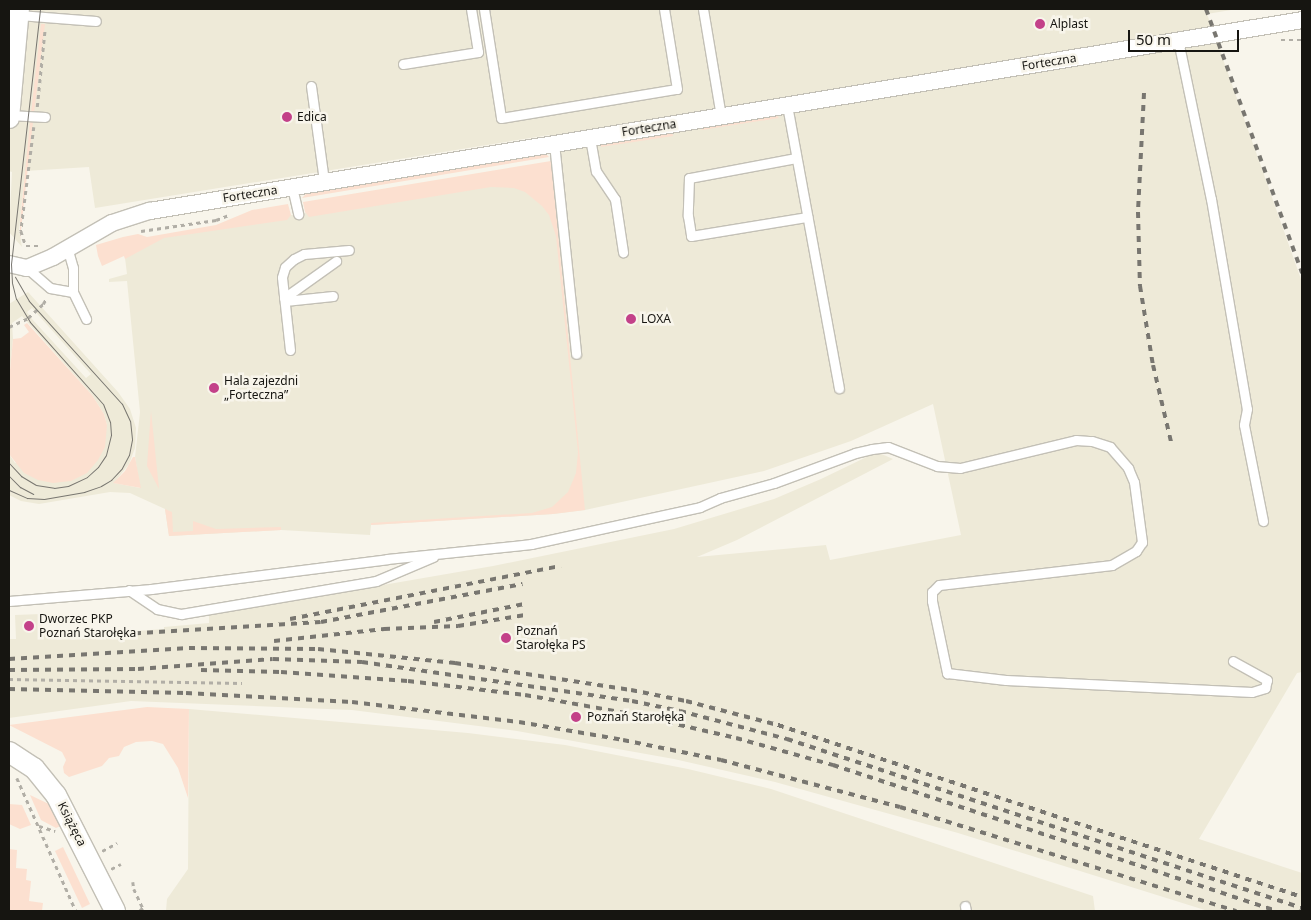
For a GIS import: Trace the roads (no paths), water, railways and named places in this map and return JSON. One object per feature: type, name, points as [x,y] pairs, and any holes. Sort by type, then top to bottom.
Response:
[{"type":"street","points":[[9,117],[11,73],[19,12]]},
{"type":"street","name":"Forteczna","points":[[27,268],[53,257],[67,247],[112,223],[140,213],[1302,20]]},
{"type":"street","points":[[9,264],[27,268]]},
{"type":"street","name":"Książęca","points":[[9,752],[34,768],[56,795],[115,911]]},
{"type":"lane","points":[[403,64],[478,52],[471,9]]},
{"type":"lane","points":[[484,9],[501,118],[678,89],[664,9]]},
{"type":"lane","points":[[703,9],[721,116]]},
{"type":"lane","points":[[19,12],[47,17],[96,21]]},
{"type":"lane","points":[[1178,40],[1211,199],[1247,409],[1244,425],[1263,521]]},
{"type":"lane","points":[[311,86],[324,181]]},
{"type":"lane","points":[[787,105],[839,388]]},
{"type":"lane","points":[[9,117],[40,117]]},
{"type":"lane","points":[[590,138],[596,171],[615,200],[623,252]]},
{"type":"lane","points":[[554,143],[576,354]]},
{"type":"lane","points":[[796,158],[689,178],[688,216],[691,236],[807,217]]},
{"type":"lane","points":[[292,187],[298,214]]},
{"type":"lane","points":[[67,247],[73,268],[73,292],[86,318]]},
{"type":"lane","points":[[290,350],[283,272],[294,259],[304,254],[349,250]]},
{"type":"lane","points":[[284,299],[336,261]]},
{"type":"lane","points":[[27,268],[50,288],[73,292]]},
{"type":"lane","points":[[284,299],[333,296]]},
{"type":"lane","points":[[9,601],[129,590],[531,544],[700,507],[720,498],[774,484],[872,448],[888,447],[937,466],[960,468],[1076,440],[1092,441],[1110,448],[1128,468],[1134,482],[1142,542],[1136,551],[1125,560],[1112,565],[939,585],[932,592],[932,601],[947,673],[1006,680],[1242,692],[1252,692],[1265,688],[1268,680],[1233,661]]},
{"type":"lane","points":[[129,590],[157,609],[181,614],[376,582],[438,555]]},
{"type":"tram line","points":[[9,463],[21,476],[36,485],[54,488],[68,486],[87,477],[98,467],[106,455],[111,435],[110,422],[103,404],[30,322],[16,299],[12,283],[11,264],[40,9]]},
{"type":"tram line","points":[[9,490],[27,498],[44,499],[84,492],[101,486],[111,480],[122,468],[129,455],[132,439],[130,421],[122,404],[29,301],[15,277]]},
{"type":"tram line","points":[[9,318],[9,347]]},
{"type":"tram line","points":[[9,476],[20,487],[33,494]]},
{"type":"railway","points":[[1206,9],[1302,273]]},
{"type":"railway","points":[[1144,93],[1138,212],[1140,286],[1153,365],[1171,442]]},
{"type":"railway","points":[[290,619],[561,566]]},
{"type":"railway","points":[[75,637],[321,622],[522,584]]},
{"type":"railway","points":[[434,622],[524,604]]},
{"type":"railway","points":[[274,641],[384,629],[458,626],[525,615]]},
{"type":"railway","points":[[9,659],[189,648],[318,649],[455,663],[631,690],[686,701],[778,725],[1302,897]]},
{"type":"railway","points":[[9,670],[138,669],[273,659],[362,662],[632,701],[680,711],[787,739],[1302,908]]},
{"type":"railway","points":[[201,670],[281,672],[408,681],[525,695],[632,714],[736,738],[833,765],[1276,911]]},
{"type":"railway","points":[[9,689],[186,693],[352,702],[519,722],[623,740],[721,760],[900,807],[1236,911]]},
{"type":"place","name":"Alplast","points":[[1040,24]]},
{"type":"place","name":"Edica","points":[[287,117]]},
{"type":"place","name":"LOXA","points":[[631,319]]},
{"type":"place","name":"Hala zajezdni „Forteczna”","points":[[214,388]]},
{"type":"place","name":"Dworzec PKP Poznań Starołęka","points":[[29,626]]},
{"type":"place","name":"Poznań Starołęka PS","points":[[506,638]]},
{"type":"place","name":"Poznań Starołęka","points":[[576,717]]}]
